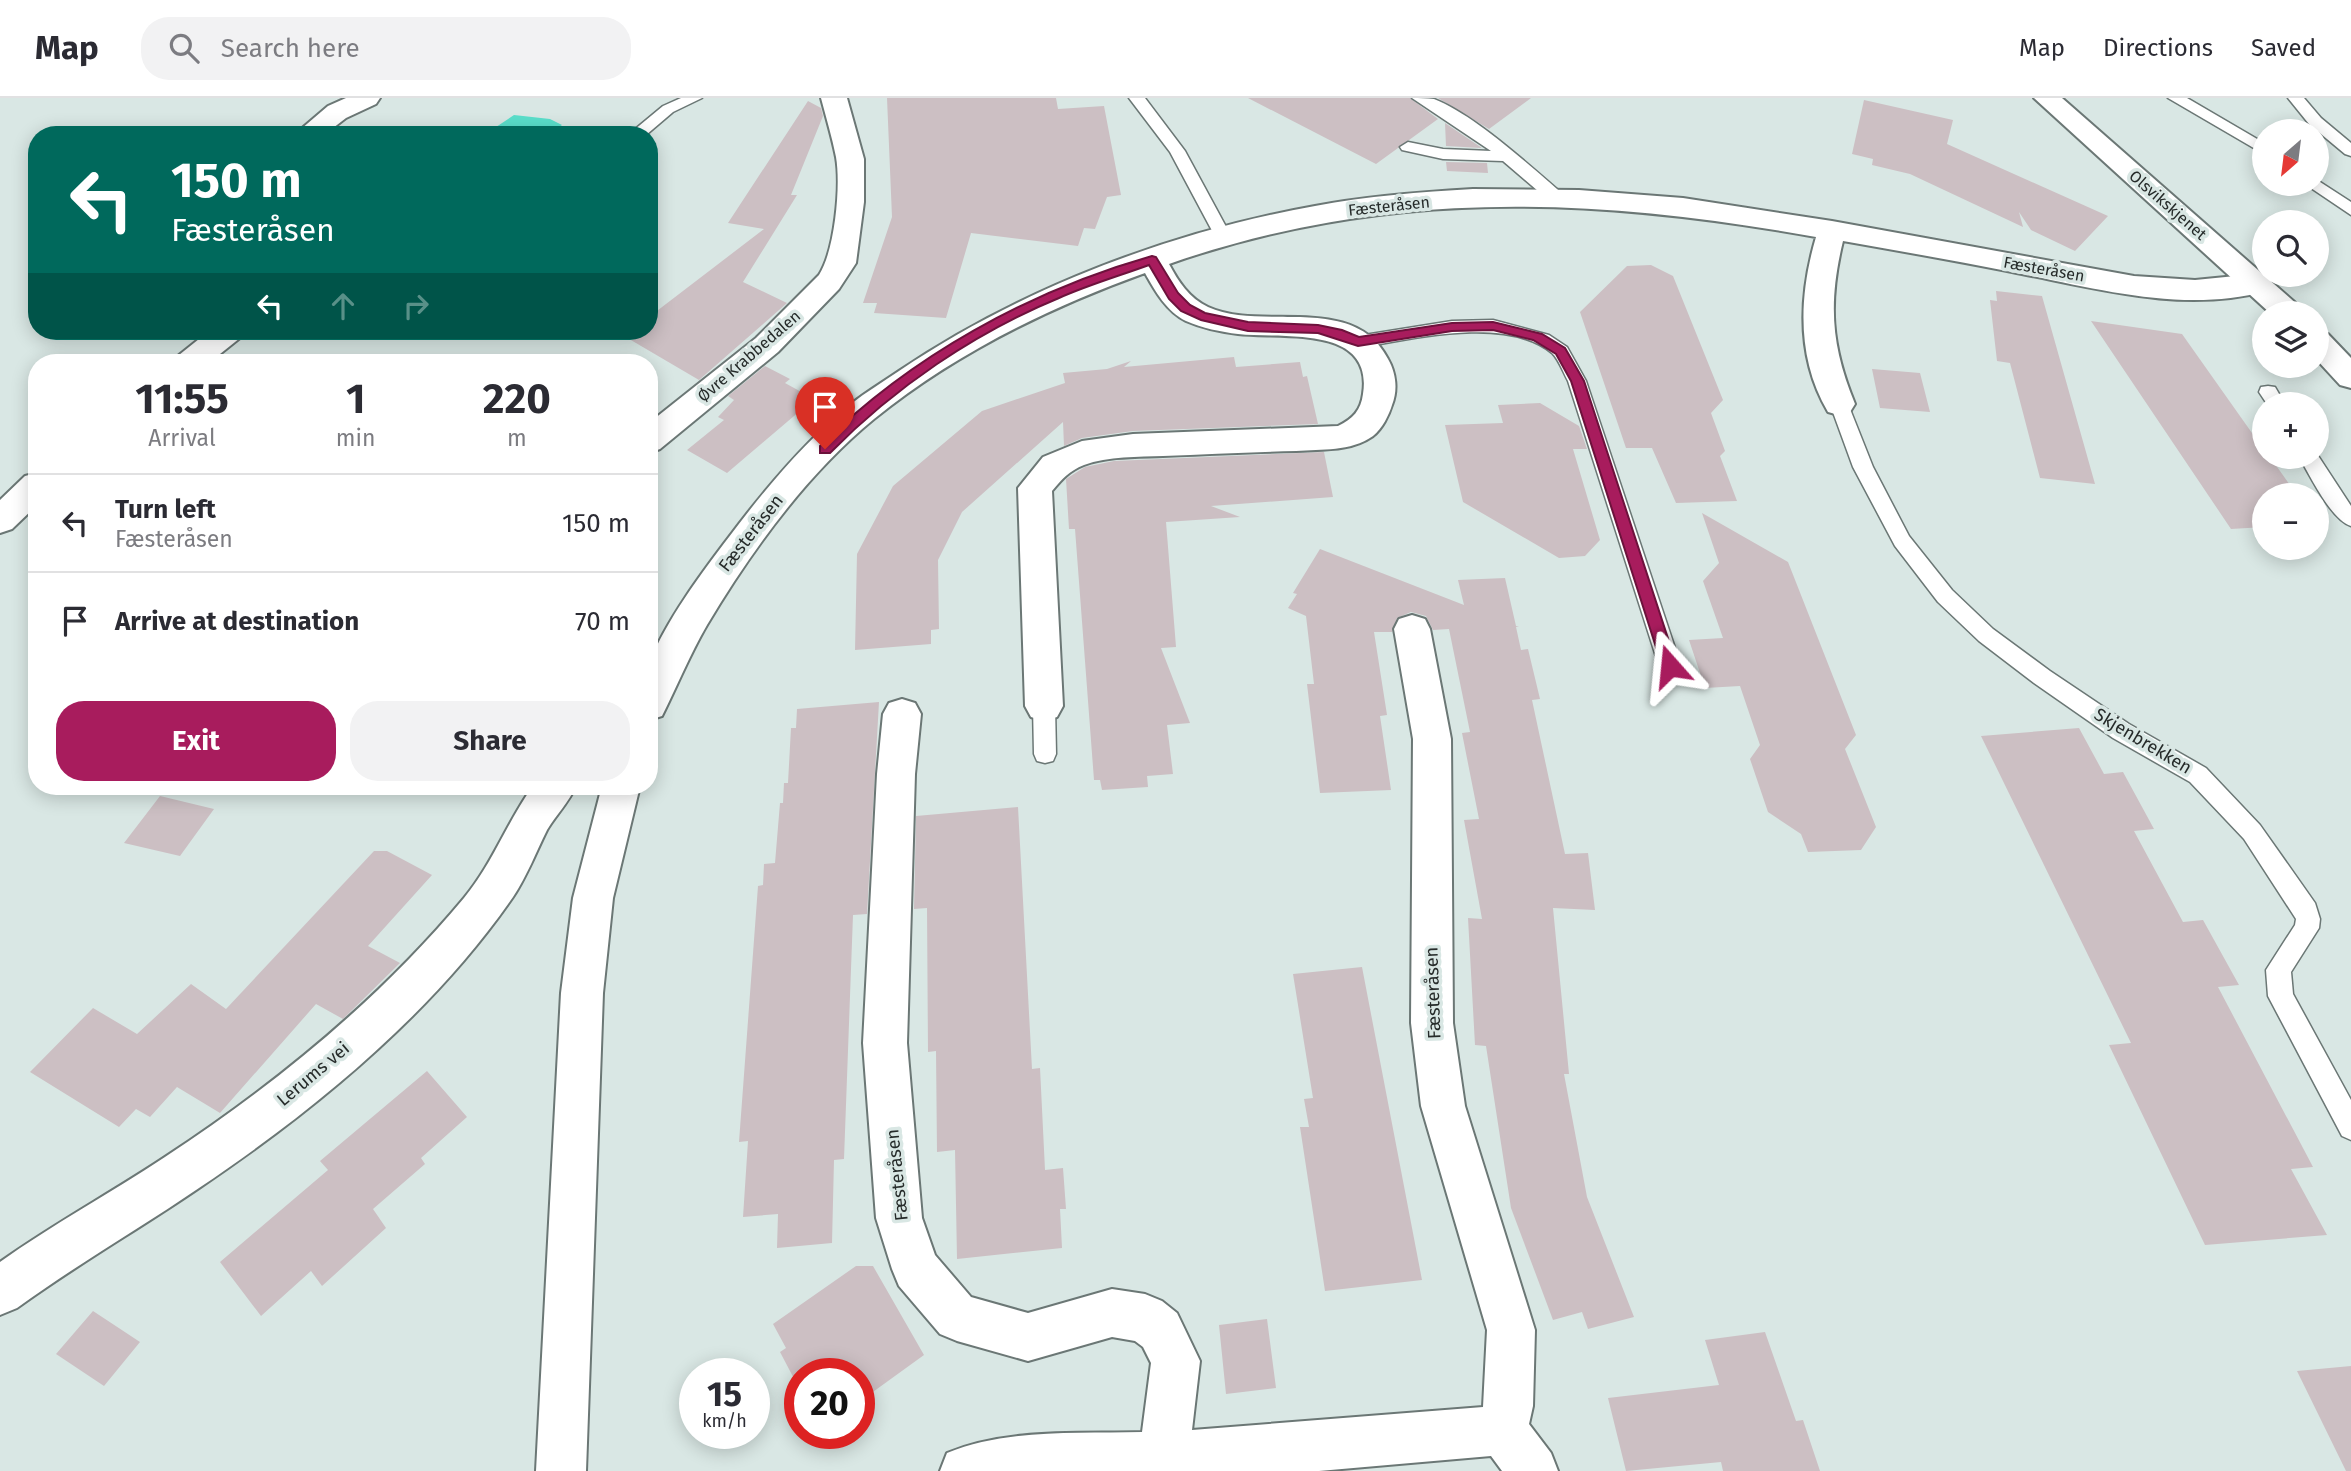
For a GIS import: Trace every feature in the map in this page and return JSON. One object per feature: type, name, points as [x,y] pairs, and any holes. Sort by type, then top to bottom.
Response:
[{"type":"street","points":[[319,126],[337,112],[367,98]]},
{"type":"street","name":"Øvre Krabbedalen","points":[[658,434],[767,345],[830,282],[841,263],[850,202],[850,159],[834,98]]},
{"type":"street","name":"Olsvikskjenet","points":[[2047,98],[2252,280]]},
{"type":"street","name":"Fæsteråsen","points":[[658,684],[671,654],[714,581],[787,487],[862,412],[953,348],[997,322],[1054,295],[1223,236],[1301,217],[1370,207],[1463,198],[1579,198],[1727,213],[2114,282],[2180,290],[2252,285]]},
{"type":"street","points":[[1832,230],[1825,254],[1817,326],[1823,361],[1839,404]]},
{"type":"street","points":[[1044,706],[1035,488],[1055,465],[1082,453],[1133,446],[1342,437],[1364,427],[1378,406],[1381,378],[1374,363],[1358,342],[1318,329],[1248,326],[1201,316],[1185,308],[1174,296],[1152,260]]},
{"type":"street","name":"Olsvikskjenet","points":[[2259,287],[2275,301]]},
{"type":"street","points":[[200,354],[218,340]]},
{"type":"street","points":[[2329,354],[2351,377]]},
{"type":"street","points":[[0,520],[28,494]]},
{"type":"street","name":"Fæsteråsen","points":[[1412,629],[1432,739],[1432,1023],[1443,1106],[1511,1330],[1508,1406],[1503,1430]]},
{"type":"street","name":"Fæsteråsen","points":[[902,714],[896,774],[886,1043],[899,1218],[916,1269],[957,1317],[1028,1337],[1112,1313],[1145,1318],[1160,1329],[1176,1361],[1164,1456]]},
{"type":"street","name":"Lerums vei","points":[[0,1291],[258,1120],[316,1074],[396,1002],[491,895],[516,858],[547,795]]},
{"type":"street","points":[[561,1471],[582,993],[593,898],[619,795]]},
{"type":"street","points":[[965,1471],[1014,1462],[1222,1454],[1503,1430],[1533,1471]]},
{"type":"lane","points":[[647,126],[667,109],[694,98]]},
{"type":"lane","points":[[1137,98],[1177,151],[1223,236]]},
{"type":"lane","points":[[1420,98],[1442,109],[1509,156],[1558,199]]},
{"type":"lane","points":[[2176,98],[2252,142]]},
{"type":"lane","points":[[2296,98],[2315,121],[2351,151]]},
{"type":"lane","points":[[1408,147],[1443,154],[1509,156]]},
{"type":"lane","points":[[2329,195],[2351,210]]},
{"type":"lane","points":[[1358,342],[1452,327],[1493,326],[1543,339],[1561,351],[1577,381],[1670,666]]},
{"type":"lane","name":"Skjenbrekken","points":[[1839,404],[1863,467],[1902,541],[1945,596],[1986,635],[2121,731],[2198,775],[2252,832],[2306,911],[2307,928],[2278,970],[2281,996],[2351,1128]]},
{"type":"lane","points":[[2316,469],[2351,519]]},
{"type":"lane","points":[[1044,706],[1045,754]]},
{"type":"green space","points":[[514,115],[550,119],[562,125],[561,126],[498,126]]},
{"type":"building","points":[[887,98],[1056,98],[1058,109],[1104,106],[1121,195],[1107,197],[1095,229],[1084,228],[1078,246],[971,233],[946,318],[874,313],[877,303],[863,303],[892,217]]},
{"type":"building","points":[[1248,98],[1410,98],[1438,119],[1376,164]]},
{"type":"building","points":[[1438,98],[1531,98],[1489,129]]},
{"type":"building","points":[[1864,100],[1953,120],[1947,144],[2108,216],[2075,251],[2031,230],[2019,212],[2023,227],[1910,174],[1872,165],[1873,159],[1852,154]]},
{"type":"building","points":[[808,101],[821,108],[823,116],[791,195],[797,195],[743,282],[787,303],[699,380],[631,340],[658,340],[658,310],[764,229],[728,223]]},
{"type":"building","points":[[1445,123],[1482,148],[1446,146]]},
{"type":"building","points":[[1446,162],[1487,163],[1488,173],[1447,171]]},
{"type":"building","points":[[1651,265],[1673,276],[1723,400],[1711,413],[1725,451],[1720,456],[1737,501],[1676,503],[1652,448],[1626,448],[1580,312],[1627,266]]},
{"type":"building","points":[[1996,291],[2042,296],[2095,484],[2040,478],[2010,363],[1997,361],[1990,300],[1997,301]]},
{"type":"building","points":[[2091,321],[2182,334],[2252,433],[2252,469],[2279,469],[2288,483],[2252,483],[2252,528],[2231,529]]},
{"type":"building","points":[[1234,357],[1236,367],[1300,362],[1303,377],[1307,376],[1318,424],[1133,431],[1082,438],[1064,446],[1063,422],[962,512],[938,560],[939,629],[931,630],[931,644],[855,650],[857,554],[893,486],[982,411],[1065,383],[1063,373],[1107,369],[1131,361],[1124,367]]},
{"type":"building","points":[[765,366],[790,379],[785,383],[814,399],[727,473],[687,450],[724,420],[718,417],[734,400],[728,396]]},
{"type":"building","points":[[1872,369],[1920,373],[1930,412],[1880,408]]},
{"type":"building","points":[[1540,403],[1579,426],[1587,449],[1573,449],[1600,540],[1585,556],[1559,558],[1463,502],[1445,425],[1503,423],[1498,405]]},
{"type":"building","points":[[1324,452],[1333,497],[1211,506],[1240,517],[1166,522],[1176,647],[1161,648],[1190,723],[1167,725],[1173,774],[1147,776],[1148,787],[1102,790],[1100,780],[1094,780],[1075,529],[1069,529],[1066,479],[1085,467],[1114,461]]},
{"type":"building","points":[[1702,513],[1788,562],[1856,735],[1845,749],[1876,827],[1861,850],[1808,852],[1801,834],[1768,812],[1750,759],[1760,745],[1740,686],[1705,688],[1689,640],[1723,638],[1703,581],[1719,563]]},
{"type":"building","points":[[1320,549],[1464,605],[1458,580],[1505,578],[1516,626],[1519,627],[1516,627],[1521,650],[1528,649],[1540,699],[1532,700],[1565,854],[1588,853],[1595,910],[1553,908],[1569,1074],[1564,1074],[1587,1197],[1634,1317],[1588,1329],[1582,1312],[1553,1320],[1511,1208],[1486,1046],[1475,1045],[1468,918],[1482,919],[1464,820],[1479,819],[1462,733],[1470,732],[1449,629],[1433,630],[1426,616],[1411,612],[1397,618],[1392,632],[1374,632],[1387,715],[1380,716],[1391,790],[1320,793],[1307,684],[1314,684],[1306,616],[1288,608],[1297,594],[1293,593]]},
{"type":"building","points":[[879,702],[867,914],[853,915],[844,1159],[834,1160],[832,1243],[777,1248],[778,1214],[743,1217],[748,1141],[739,1142],[758,886],[763,885],[764,864],[775,863],[780,803],[783,803],[784,783],[788,783],[791,728],[796,728],[797,709]]},
{"type":"building","points":[[2079,728],[2104,774],[2123,772],[2154,829],[2134,831],[2183,922],[2203,920],[2239,985],[2218,987],[2313,1167],[2291,1169],[2327,1235],[2205,1245],[2109,1045],[2131,1043],[1981,736]]},
{"type":"building","points":[[160,796],[214,809],[180,856],[124,843]]},
{"type":"building","points":[[1018,807],[1032,1069],[1040,1068],[1045,1170],[1063,1168],[1066,1209],[1060,1209],[1062,1248],[957,1259],[955,1150],[937,1152],[936,1051],[928,1052],[927,908],[914,909],[916,816]]},
{"type":"building","points":[[374,851],[387,851],[432,875],[368,946],[400,963],[343,1019],[316,1004],[220,1113],[177,1087],[150,1117],[136,1109],[119,1127],[30,1072],[93,1008],[137,1034],[191,984],[226,1009]]},
{"type":"building","points":[[1362,967],[1422,1280],[1325,1291],[1300,1127],[1309,1127],[1304,1099],[1313,1098],[1293,974]]},
{"type":"building","points":[[427,1071],[467,1117],[421,1158],[425,1164],[373,1209],[386,1228],[322,1286],[311,1271],[261,1316],[220,1262],[328,1170],[320,1161]]},
{"type":"building","points":[[856,1266],[873,1266],[924,1355],[875,1390],[875,1358],[784,1360],[780,1352],[786,1348],[773,1324]]},
{"type":"building","points":[[93,1311],[140,1342],[104,1386],[56,1354]]},
{"type":"building","points":[[1267,1319],[1276,1388],[1226,1394],[1219,1325]]},
{"type":"building","points":[[1765,1332],[1796,1421],[1803,1420],[1820,1471],[1723,1471],[1721,1462],[1626,1471],[1608,1398],[1719,1385],[1705,1340]]},
{"type":"building","points":[[2351,1366],[2351,1471],[2346,1471],[2297,1371]]},
{"type":"route","points":[[825,449],[862,412],[953,348],[997,322],[1054,295],[1152,260],[1174,296],[1185,308],[1222,322],[1318,329],[1358,342],[1452,327],[1493,326],[1537,337],[1561,351],[1577,381],[1670,666]]}]
